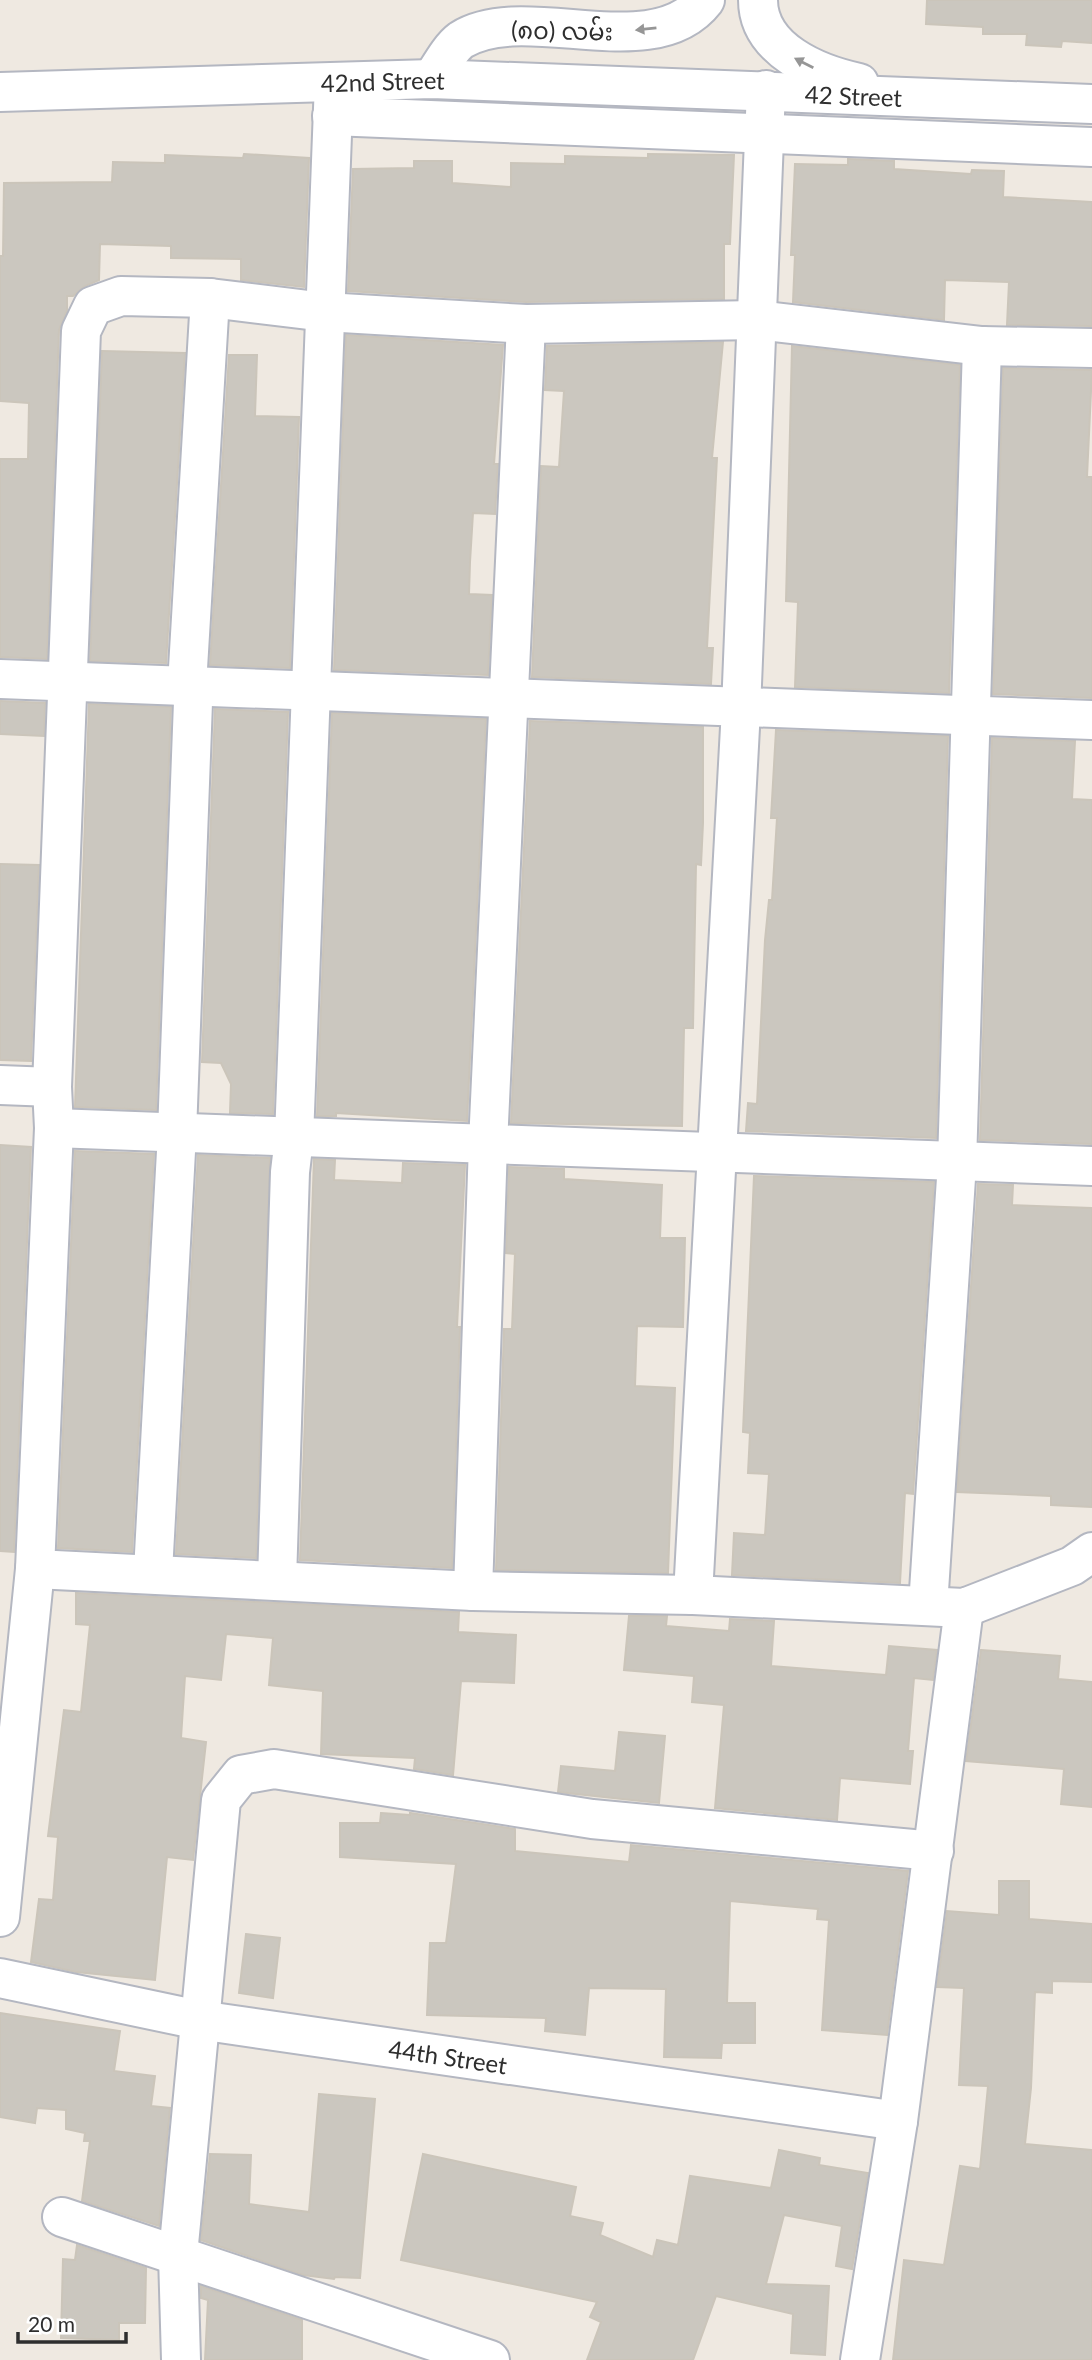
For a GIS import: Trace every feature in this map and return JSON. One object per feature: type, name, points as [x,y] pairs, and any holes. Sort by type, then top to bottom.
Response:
[{"type":"street","name":"(၈၀) လမ်း","points":[[432,79],[460,41],[489,29],[544,27],[620,32],[659,27],[693,15],[705,0]]},
{"type":"street","points":[[758,0],[758,20],[785,53],[852,82],[940,100],[1092,104]]},
{"type":"street","name":"42nd Street","points":[[0,92],[333,99],[432,79],[766,90]]},
{"type":"street","points":[[693,1595],[715,1150],[741,709],[766,90]]},
{"type":"street","name":"42 Street","points":[[766,90],[940,100]]},
{"type":"street","points":[[277,1580],[290,1172],[294,1138],[333,99],[763,134],[1092,147]]},
{"type":"street","points":[[0,1917],[35,1569],[54,1129],[52,1087],[81,331],[93,306],[121,296],[210,298],[325,312],[526,324],[757,320],[982,346],[1092,348]]},
{"type":"street","points":[[153,1572],[177,1133],[193,702],[187,685],[210,298]]},
{"type":"street","points":[[473,1591],[488,1144],[526,324]]},
{"type":"street","points":[[860,2360],[898,2122],[934,1851],[946,1607],[969,715],[982,346]]},
{"type":"street","points":[[0,679],[741,709],[1092,720]]},
{"type":"street","points":[[0,1085],[52,1087]]},
{"type":"street","points":[[54,1129],[715,1150],[957,1163],[1092,1166]]},
{"type":"street","points":[[35,1569],[153,1572],[473,1591],[693,1595],[946,1607],[1072,1566],[1092,1552]]},
{"type":"street","points":[[181,2360],[178,2255],[221,1800],[241,1775],[274,1769],[592,1819],[934,1851]]},
{"type":"street","name":"44th Street","points":[[0,1978],[199,2020],[898,2122]]},
{"type":"street","points":[[62,2217],[490,2360]]},
{"type":"building","points":[[927,0],[1092,0],[1092,43],[1062,41],[1061,47],[1026,45],[1027,34],[983,34],[983,27],[926,24]]},
{"type":"building","points":[[244,154],[309,158],[304,287],[241,280],[241,259],[171,258],[171,246],[100,244],[99,280],[85,286],[73,296],[67,296],[67,310],[59,330],[47,659],[0,657],[0,459],[28,459],[29,403],[0,401],[0,256],[3,256],[4,183],[112,182],[113,162],[165,163],[165,155],[243,158]]},
{"type":"building","points":[[648,154],[734,155],[730,244],[724,244],[724,299],[526,302],[348,291],[353,169],[414,168],[414,161],[452,161],[452,183],[511,187],[511,163],[565,164],[565,156],[648,158]]},
{"type":"building","points":[[848,159],[894,161],[894,169],[971,174],[972,170],[1004,171],[1003,197],[1092,202],[1092,326],[1007,325],[1009,282],[945,280],[944,320],[793,302],[795,255],[791,255],[795,164],[848,165]]},
{"type":"building","points":[[346,335],[503,345],[494,464],[498,464],[495,514],[473,513],[470,562],[469,594],[492,595],[488,675],[334,670]]},
{"type":"building","points":[[723,342],[712,458],[717,458],[707,648],[713,648],[711,684],[532,677],[541,466],[559,467],[564,391],[545,390],[547,346]]},
{"type":"building","points":[[792,346],[960,365],[949,693],[795,687],[798,602],[786,601]]},
{"type":"building","points":[[102,351],[185,353],[166,663],[90,661]]},
{"type":"building","points":[[229,355],[257,355],[255,416],[299,417],[290,668],[210,665]]},
{"type":"building","points":[[1003,368],[1092,370],[1087,477],[1092,477],[1092,698],[993,694]]},
{"type":"building","points":[[0,701],[45,703],[44,736],[0,734]]},
{"type":"building","points":[[89,704],[171,707],[156,1110],[75,1107]]},
{"type":"building","points":[[215,709],[288,712],[273,1114],[230,1113],[231,1084],[221,1063],[202,1062]]},
{"type":"building","points":[[332,713],[486,719],[467,1121],[336,1113],[336,1116],[317,1116]]},
{"type":"building","points":[[530,721],[703,727],[703,823],[701,865],[696,864],[693,1028],[684,1028],[682,1126],[511,1123]]},
{"type":"building","points":[[776,730],[948,736],[936,1138],[746,1131],[748,1103],[757,1104],[765,940],[769,900],[772,900],[777,818],[771,818]]},
{"type":"building","points":[[992,738],[1075,741],[1072,799],[1092,800],[1092,1144],[980,1140]]},
{"type":"building","points":[[0,864],[39,865],[31,1061],[0,1060]]},
{"type":"building","points":[[0,1145],[31,1147],[14,1552],[0,1551]]},
{"type":"building","points":[[75,1151],[154,1154],[132,1552],[58,1548]]},
{"type":"building","points":[[198,1155],[270,1158],[256,1558],[176,1554]]},
{"type":"building","points":[[314,1159],[335,1160],[334,1180],[402,1183],[403,1163],[465,1165],[457,1327],[460,1327],[452,1568],[300,1560]]},
{"type":"building","points":[[509,1167],[564,1169],[564,1179],[662,1185],[660,1238],[685,1238],[683,1327],[637,1326],[635,1386],[675,1388],[668,1573],[496,1570],[504,1329],[512,1329],[515,1254],[506,1253]]},
{"type":"building","points":[[754,1176],[934,1182],[913,1494],[905,1493],[900,1583],[732,1575],[734,1533],[765,1535],[769,1474],[748,1473],[750,1433],[743,1432]]},
{"type":"building","points":[[978,1184],[1013,1185],[1012,1205],[1092,1208],[1092,1507],[1051,1505],[1051,1496],[957,1492]]},
{"type":"building","points":[[76,1593],[459,1612],[458,1632],[516,1635],[514,1683],[461,1681],[453,1775],[414,1769],[415,1758],[321,1754],[323,1691],[269,1685],[273,1638],[226,1634],[221,1680],[185,1676],[181,1738],[206,1742],[193,1860],[167,1857],[155,1980],[76,1972],[31,1962],[39,1899],[53,1900],[58,1837],[48,1836],[64,1710],[81,1712],[90,1625],[76,1624]]},
{"type":"building","points":[[629,1616],[667,1616],[666,1626],[729,1631],[730,1619],[774,1621],[771,1666],[886,1675],[889,1646],[937,1650],[933,1680],[914,1678],[908,1751],[913,1751],[910,1784],[840,1778],[837,1820],[715,1808],[724,1705],[692,1702],[694,1676],[624,1670]]},
{"type":"building","points":[[981,1650],[1060,1656],[1058,1679],[1092,1682],[1092,1807],[1061,1804],[1064,1769],[966,1761]]},
{"type":"building","points":[[619,1732],[665,1736],[659,1803],[558,1792],[561,1766],[615,1771]]},
{"type":"building","points":[[381,1813],[410,1813],[515,1829],[515,1851],[629,1862],[631,1845],[908,1871],[887,2035],[822,2030],[829,1920],[817,1919],[818,1909],[730,1901],[727,2003],[755,2003],[755,2043],[722,2043],[721,2058],[664,2057],[666,1989],[589,1988],[585,2035],[545,2031],[546,2018],[427,2015],[430,1943],[446,1943],[456,1864],[340,1857],[340,1823],[380,1823]]},
{"type":"building","points":[[999,1881],[1029,1881],[1029,1919],[1092,1924],[1092,1982],[1052,1981],[1052,1993],[1035,1992],[1031,2088],[1025,2144],[1092,2150],[1092,2360],[893,2360],[904,2260],[944,2265],[960,2166],[980,2169],[988,2086],[959,2085],[964,1988],[937,1987],[947,1911],[999,1915]]},
{"type":"building","points":[[246,1934],[280,1938],[273,1998],[239,1993]]},
{"type":"building","points":[[0,2013],[120,2031],[114,2071],[155,2076],[151,2106],[170,2108],[159,2226],[82,2201],[90,2141],[84,2141],[85,2133],[66,2129],[66,2110],[37,2108],[35,2123],[0,2117]]},
{"type":"building","points":[[319,2094],[375,2099],[360,2278],[334,2279],[303,2275],[201,2240],[210,2154],[251,2155],[249,2204],[309,2212]]},
{"type":"building","points":[[779,2150],[820,2158],[819,2165],[868,2173],[852,2269],[836,2266],[842,2226],[784,2215],[766,2284],[829,2286],[825,2355],[791,2353],[793,2314],[716,2296],[693,2360],[587,2360],[601,2322],[590,2317],[597,2302],[401,2260],[423,2154],[576,2187],[570,2216],[603,2223],[600,2235],[653,2257],[657,2240],[678,2245],[690,2176],[771,2188]]},
{"type":"building","points":[[77,2245],[146,2268],[145,2323],[119,2323],[119,2340],[61,2338],[63,2259],[75,2260]]},
{"type":"building","points":[[201,2286],[302,2320],[302,2360],[205,2360],[208,2300],[201,2298]]}]
